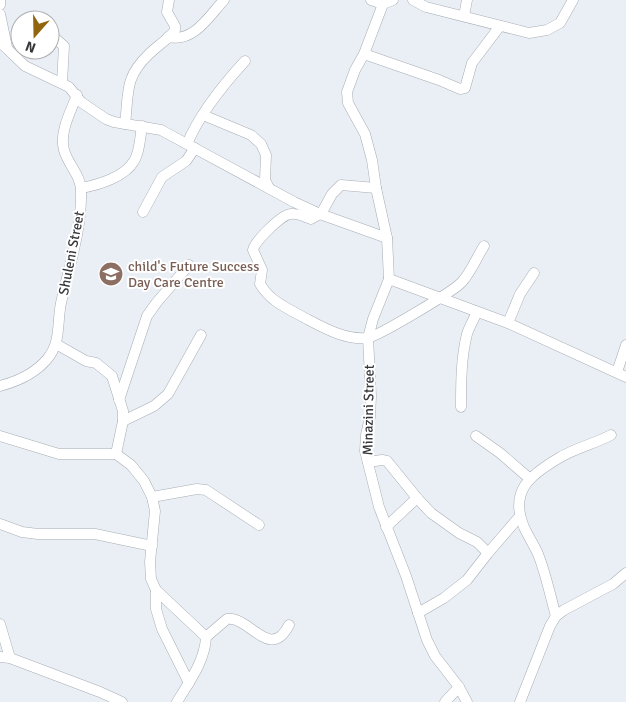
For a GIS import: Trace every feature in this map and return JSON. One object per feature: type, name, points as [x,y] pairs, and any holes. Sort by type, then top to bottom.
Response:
[{"type":"street","points":[[0,0],[0,5]]},
{"type":"street","points":[[124,124],[132,74],[173,33],[175,26],[167,12],[169,0]]},
{"type":"street","points":[[168,37],[180,38],[195,31],[224,0]]},
{"type":"street","points":[[371,0],[388,2]]},
{"type":"street","points":[[413,0],[426,7],[529,33],[547,30],[560,23],[573,0]]},
{"type":"street","points":[[464,16],[467,0]]},
{"type":"street","name":"Minazini Street","points":[[388,2],[355,70],[347,92],[348,103],[364,134],[372,160],[387,238],[389,279],[373,319],[368,338],[371,396],[365,451],[386,527],[435,656],[459,687],[467,702]]},
{"type":"street","points":[[0,14],[3,45],[25,66],[69,86],[81,102],[99,115],[114,122],[161,130],[294,202],[320,214],[387,238]]},
{"type":"street","points":[[364,54],[460,89],[465,88],[472,63],[500,26]]},
{"type":"street","points":[[60,43],[64,46],[62,83]]},
{"type":"street","points":[[143,212],[162,177],[186,161],[191,146],[192,133],[221,87],[245,61]]},
{"type":"street","name":"Shuleni Street","points":[[2,383],[20,379],[38,369],[49,357],[56,344],[60,305],[81,215],[81,188],[78,174],[64,150],[62,140],[77,95]]},
{"type":"street","points":[[203,115],[251,135],[261,144],[266,155],[265,180],[269,188]]},
{"type":"street","points":[[81,188],[100,185],[130,167],[136,157],[142,126]]},
{"type":"street","points":[[376,188],[341,186],[332,194],[320,214],[311,219],[289,214],[258,241],[253,250],[262,270],[260,284],[270,297],[327,330],[347,336],[368,338],[440,298],[463,281],[484,246]]},
{"type":"street","points":[[119,400],[147,316],[189,265]]},
{"type":"street","points":[[508,323],[520,294],[534,272]]},
{"type":"street","points":[[389,279],[508,323],[621,375],[626,345]]},
{"type":"street","points":[[461,407],[464,350],[468,333],[477,312]]},
{"type":"street","points":[[123,421],[154,406],[168,394],[201,335]]},
{"type":"street","points":[[56,344],[86,361],[96,364],[112,376],[123,411],[123,421],[116,454]]},
{"type":"street","points":[[556,616],[542,564],[520,516],[519,497],[522,489],[530,479],[560,457],[612,435]]},
{"type":"street","points":[[0,436],[59,454],[116,454],[131,465],[144,482],[152,497],[155,511],[151,579],[156,590],[206,637],[206,647],[200,662],[177,702]]},
{"type":"street","points":[[476,436],[500,453],[530,479]]},
{"type":"street","points":[[368,462],[387,461],[417,498],[444,524],[459,534],[477,542],[488,553]]},
{"type":"street","points":[[152,497],[197,488],[206,490],[258,525]]},
{"type":"street","points":[[386,527],[417,498]]},
{"type":"street","points":[[418,613],[444,598],[467,580],[520,516]]},
{"type":"street","points":[[0,524],[22,532],[38,534],[95,534],[152,546]]},
{"type":"street","points":[[520,702],[546,634],[556,616],[613,584],[626,573]]},
{"type":"street","points":[[156,590],[156,609],[162,629],[189,683]]},
{"type":"street","points":[[206,637],[227,619],[237,619],[265,639],[274,639],[281,636],[290,625]]},
{"type":"street","points":[[0,624],[5,658],[100,692],[122,702]]},
{"type":"street","points":[[445,702],[459,687]]},
{"type":"place","name":"child's Future Success Day Care Centre","points":[[111,274]]}]
